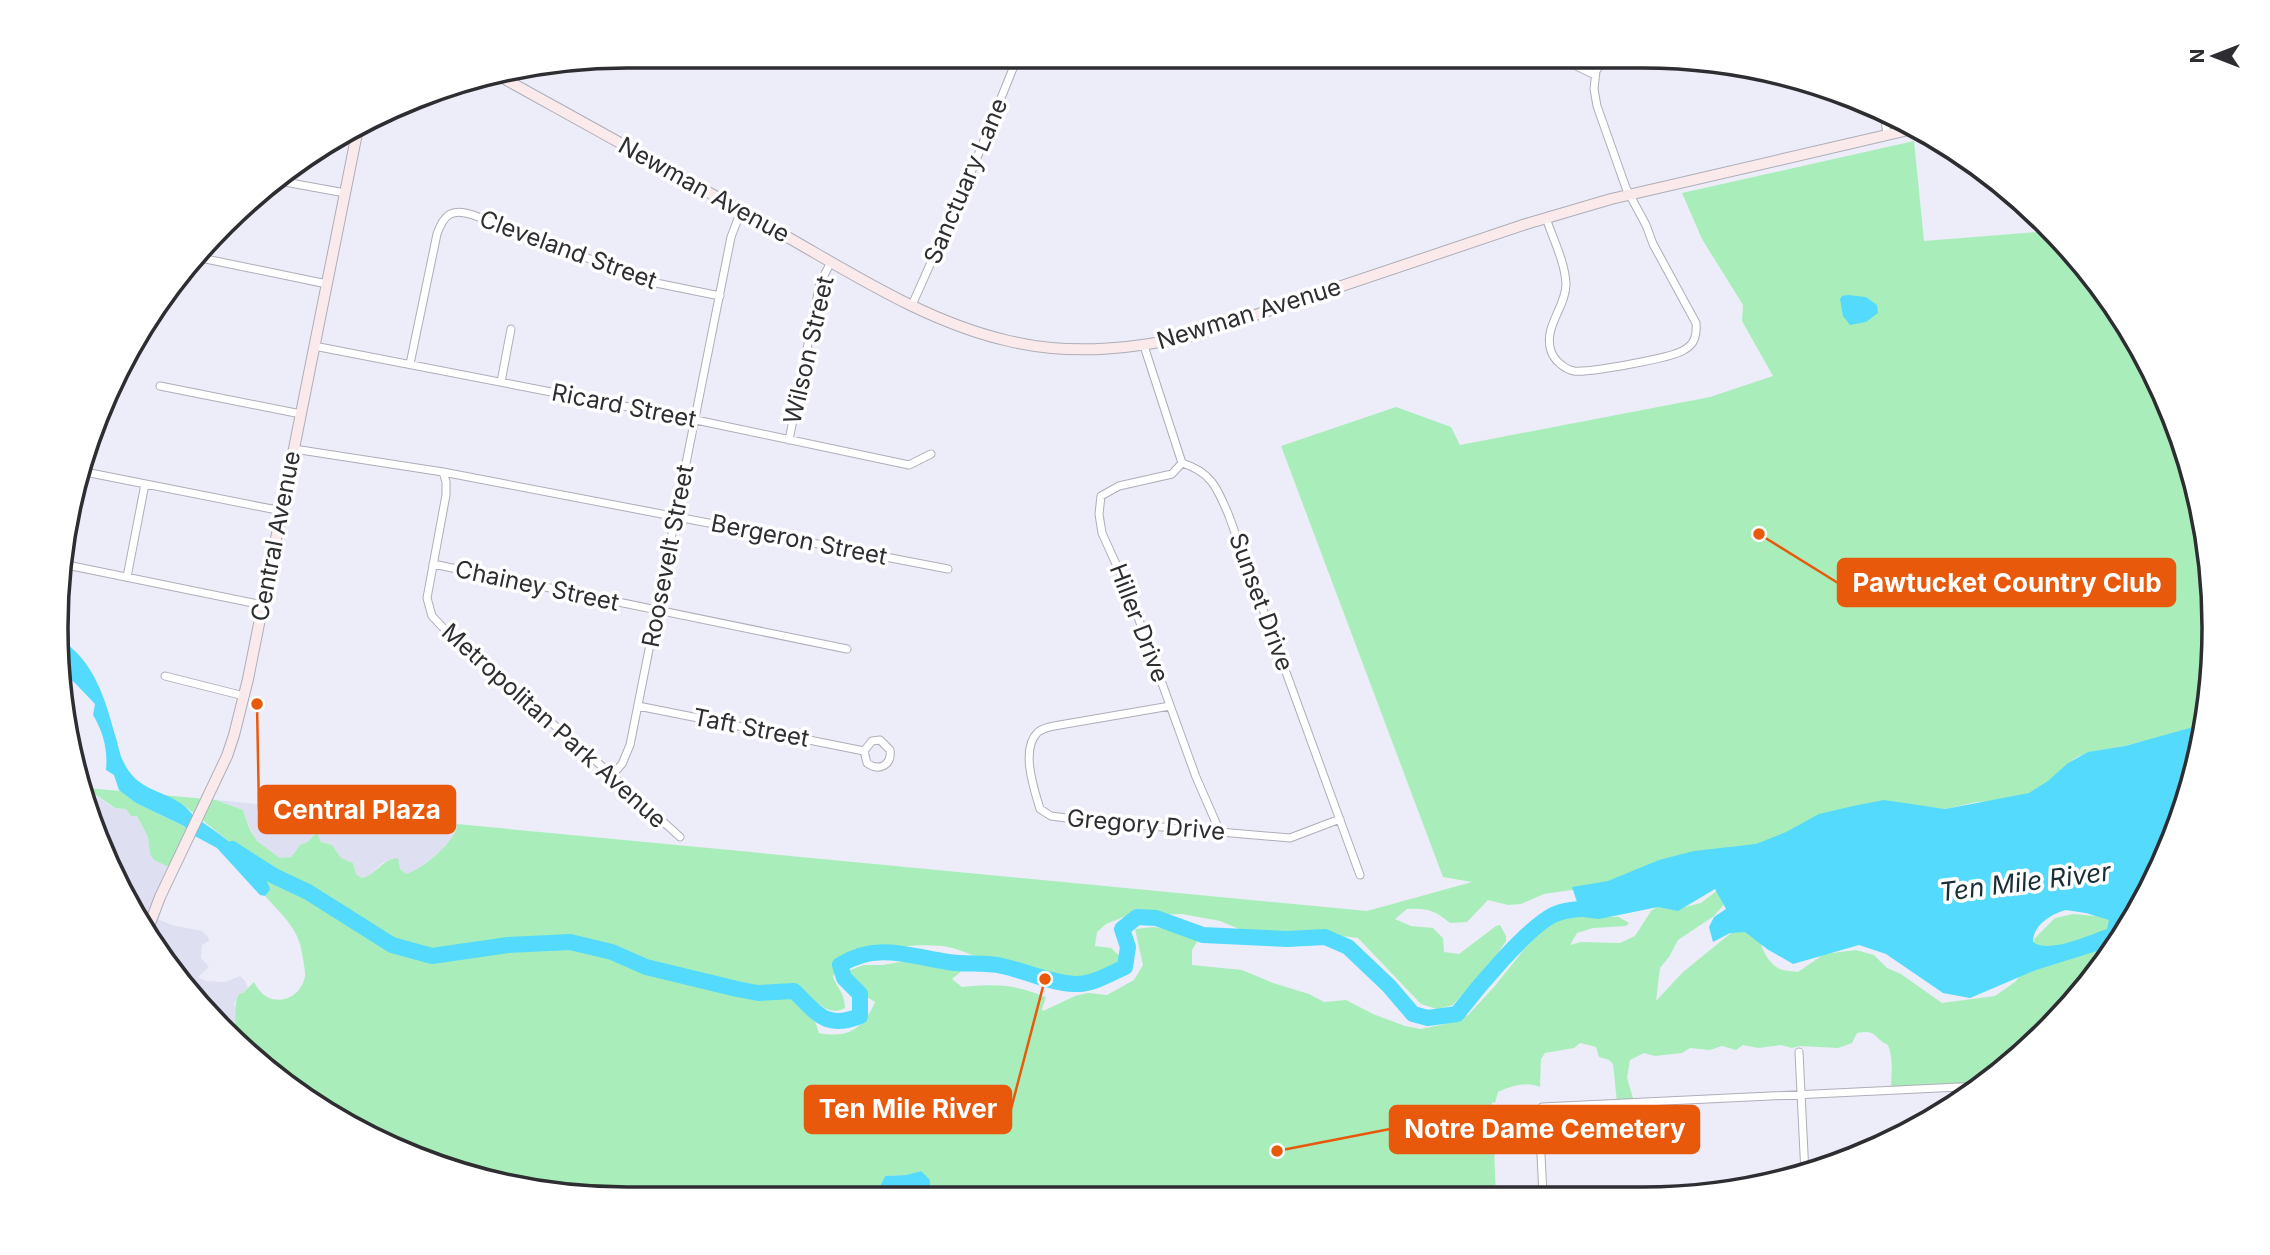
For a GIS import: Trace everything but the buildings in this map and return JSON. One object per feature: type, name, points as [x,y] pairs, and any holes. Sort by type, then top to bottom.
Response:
[{"type":"main road","name":"Newman Avenue","points":[[508,81],[912,305],[968,330],[1011,342],[1062,349],[1143,346],[1199,334],[1546,218],[1631,195],[1900,131]]},
{"type":"main road","name":"Central Avenue","points":[[152,920],[227,756],[244,696],[356,139]]},
{"type":"street","name":"Sanctuary Lane","points":[[912,305],[970,175],[1014,68]]},
{"type":"street","points":[[1581,68],[1595,75]]},
{"type":"street","points":[[1546,218],[1563,266],[1566,286],[1561,306],[1551,327],[1550,350],[1558,363],[1573,371],[1659,358],[1683,351],[1692,344],[1697,334],[1696,323],[1626,188],[1597,106],[1594,89],[1598,68]]},
{"type":"street","points":[[1885,124],[1887,134]]},
{"type":"street","points":[[289,183],[345,192]]},
{"type":"street","name":"Roosevelt Street","points":[[612,775],[626,756],[638,706],[732,237],[741,211]]},
{"type":"street","name":"Cleveland Street","points":[[410,365],[437,234],[444,216],[452,212],[473,215],[651,282],[720,296]]},
{"type":"street","points":[[207,259],[327,284]]},
{"type":"street","name":"Wilson Street","points":[[789,440],[820,284],[831,262]]},
{"type":"street","points":[[501,382],[511,330]]},
{"type":"street","name":"Ricard Street","points":[[314,346],[695,420],[909,465],[931,454]]},
{"type":"street","points":[[1143,346],[1182,463]]},
{"type":"street","points":[[160,386],[301,414]]},
{"type":"street","points":[[294,449],[443,472]]},
{"type":"street","name":"Hiller Drive","points":[[1182,463],[1171,474],[1119,486],[1101,496],[1099,514],[1102,533],[1130,595],[1196,777],[1220,832]]},
{"type":"street","name":"Sunset Drive","points":[[1182,463],[1194,467],[1214,483],[1229,516],[1360,875]]},
{"type":"street","name":"Bergeron Street","points":[[443,472],[948,569]]},
{"type":"street","name":"Metropolitan Park Avenue","points":[[443,472],[446,495],[427,598],[437,621],[680,837]]},
{"type":"street","points":[[90,473],[282,511]]},
{"type":"street","points":[[127,577],[145,484]]},
{"type":"street","name":"Chainey Street","points":[[433,564],[847,649]]},
{"type":"street","points":[[72,566],[263,605]]},
{"type":"street","points":[[165,676],[244,696]]},
{"type":"street","name":"Taft Street","points":[[638,706],[864,751]]},
{"type":"street","name":"Gregory Drive","points":[[1170,706],[1039,731],[1030,743],[1030,760],[1040,809],[1051,816],[1290,838],[1340,819]]},
{"type":"street","points":[[1799,1052],[1804,1163]]},
{"type":"street","points":[[1543,1187],[1539,1115],[1542,1107],[1960,1087]]},
{"type":"shaded area","points":[[94,794],[114,808],[126,809],[131,815],[137,816],[148,837],[150,854],[173,869],[155,918],[172,925],[202,931],[208,937],[209,941],[202,945],[201,958],[209,967],[198,977],[206,981],[225,982],[240,976],[245,981],[248,988],[234,1003],[237,1026],[184,968],[143,907],[111,842]]},
{"type":"shaded area","points":[[216,800],[457,824],[457,830],[448,845],[414,872],[406,874],[387,862],[382,863],[368,877],[362,878],[356,874],[353,863],[341,858],[332,845],[321,842],[317,834],[301,844],[291,857],[280,858],[257,841],[243,810]]},
{"type":"green space","points":[[1914,141],[1924,241],[2038,232],[2086,287],[2127,348],[2159,413],[2183,483],[2191,518],[2201,591],[2201,664],[2193,727],[2137,743],[2087,753],[2072,760],[2065,766],[2082,795],[1977,802],[1945,809],[1919,806],[1817,841],[1732,847],[1582,891],[1544,894],[1521,904],[1508,905],[1488,900],[1467,922],[1450,923],[1430,911],[1407,909],[1395,919],[1411,926],[1433,928],[1443,938],[1444,952],[1459,954],[1496,926],[1500,925],[1506,936],[1506,941],[1496,956],[1453,1005],[1437,1009],[1421,1004],[1358,938],[1311,932],[1251,934],[1220,921],[1182,914],[1126,916],[1106,924],[1097,932],[1095,946],[1111,948],[1124,960],[1113,972],[1099,978],[1073,979],[1038,973],[948,947],[910,946],[880,954],[846,958],[833,977],[843,995],[845,1008],[828,1010],[805,995],[797,997],[799,1007],[814,1018],[819,1033],[847,1033],[866,1019],[875,1002],[849,986],[850,970],[864,965],[911,960],[955,962],[963,970],[952,979],[962,987],[1014,987],[1046,997],[1043,1011],[1075,996],[1088,993],[1107,995],[1134,980],[1143,965],[1135,929],[1154,927],[1200,937],[1192,950],[1192,965],[1242,970],[1324,1002],[1346,1000],[1373,1014],[1421,1029],[1468,1015],[1538,932],[1552,920],[1565,915],[1619,917],[1629,923],[1626,926],[1593,928],[1577,933],[1570,945],[1581,942],[1620,943],[1635,936],[1651,911],[1668,899],[1685,907],[1701,903],[1733,878],[1727,901],[1714,916],[1678,940],[1660,968],[1656,1001],[1683,972],[1747,920],[1760,936],[1769,960],[1780,969],[1798,972],[1824,954],[1856,950],[1874,955],[1887,968],[1901,974],[1942,1003],[1995,996],[2015,982],[2021,975],[2035,938],[2055,918],[2073,914],[2108,917],[2117,922],[2086,968],[2038,1023],[2011,1048],[1960,1087],[1891,1090],[1892,1062],[1888,1045],[1872,1033],[1863,1032],[1857,1033],[1852,1043],[1838,1048],[1792,1048],[1781,1045],[1758,1048],[1743,1045],[1736,1050],[1722,1046],[1710,1050],[1690,1048],[1682,1053],[1655,1056],[1644,1053],[1630,1060],[1627,1078],[1634,1101],[1617,1102],[1613,1064],[1599,1057],[1596,1047],[1580,1043],[1574,1048],[1545,1053],[1541,1059],[1540,1087],[1529,1084],[1513,1086],[1498,1092],[1495,1103],[1492,1102],[1496,1187],[929,1187],[921,1171],[885,1176],[881,1187],[591,1186],[518,1176],[483,1168],[413,1144],[348,1112],[317,1092],[287,1071],[235,1026],[239,994],[254,982],[264,995],[277,1000],[290,997],[300,989],[305,974],[300,944],[290,924],[265,896],[270,890],[241,851],[182,804],[162,795],[216,800],[243,810],[257,841],[280,858],[291,857],[301,844],[317,833],[321,842],[332,845],[341,858],[353,863],[356,874],[362,878],[388,861],[398,858],[400,869],[406,874],[413,871],[445,846],[456,831],[457,824],[1367,911],[1472,882],[1443,877],[1281,446],[1396,407],[1451,427],[1460,445],[1710,397],[1773,376],[1742,321],[1743,305],[1702,239],[1682,193]]},
{"type":"green space","points":[[92,789],[121,791],[136,803],[184,826],[191,834],[173,869],[154,860],[150,854],[148,837],[137,816],[131,816],[126,809],[115,808],[94,793]]},
{"type":"water","points":[[1848,295],[1866,297],[1877,305],[1878,313],[1866,322],[1850,325],[1843,316],[1840,299]]},
{"type":"water","points":[[68,645],[82,658],[96,681],[129,771],[142,784],[182,804],[249,858],[266,879],[270,890],[265,896],[260,895],[217,848],[191,834],[184,826],[136,803],[119,790],[114,775],[106,770],[104,741],[93,715],[95,704],[71,679]]},
{"type":"water","points":[[2193,727],[2183,772],[2159,842],[2127,907],[2098,951],[2036,970],[1970,998],[1943,993],[1886,954],[1859,945],[1793,964],[1745,932],[1730,933],[1713,942],[1709,927],[1714,917],[1726,909],[1715,889],[1678,911],[1658,907],[1599,919],[1582,917],[1572,887],[1608,881],[1659,860],[1694,851],[1756,844],[1819,814],[1853,806],[1884,800],[1945,809],[2029,793],[2068,763],[2088,752],[2125,746]],"holes":[[[2066,910],[2109,920],[2107,929],[2080,939],[2049,946],[2033,942],[2039,925]]]},
{"type":"water","points":[[921,1171],[930,1180],[930,1187],[881,1187],[885,1176]]},
{"type":"waterway","name":"Ten Mile River","points":[[232,849],[274,876],[308,892],[392,945],[432,956],[508,945],[570,942],[612,952],[646,967],[737,989],[758,993],[794,991],[822,1017],[838,1021],[860,1016],[860,994],[844,978],[840,965],[854,958],[880,952],[906,954],[955,963],[996,965],[1056,981],[1081,984],[1100,979],[1125,967],[1128,947],[1122,929],[1137,917],[1156,918],[1203,935],[1287,939],[1325,937],[1348,947],[1389,986],[1413,1014],[1428,1018],[1457,1014],[1502,960],[1542,922],[1564,911],[1602,907]]},
{"type":"place","name":"Pawtucket Country Club","points":[[1759,534]]},
{"type":"place","name":"Central Plaza","points":[[257,704]]},
{"type":"place","name":"Ten Mile River","points":[[1045,979]]},
{"type":"place","name":"Notre Dame Cemetery","points":[[1277,1151]]}]
